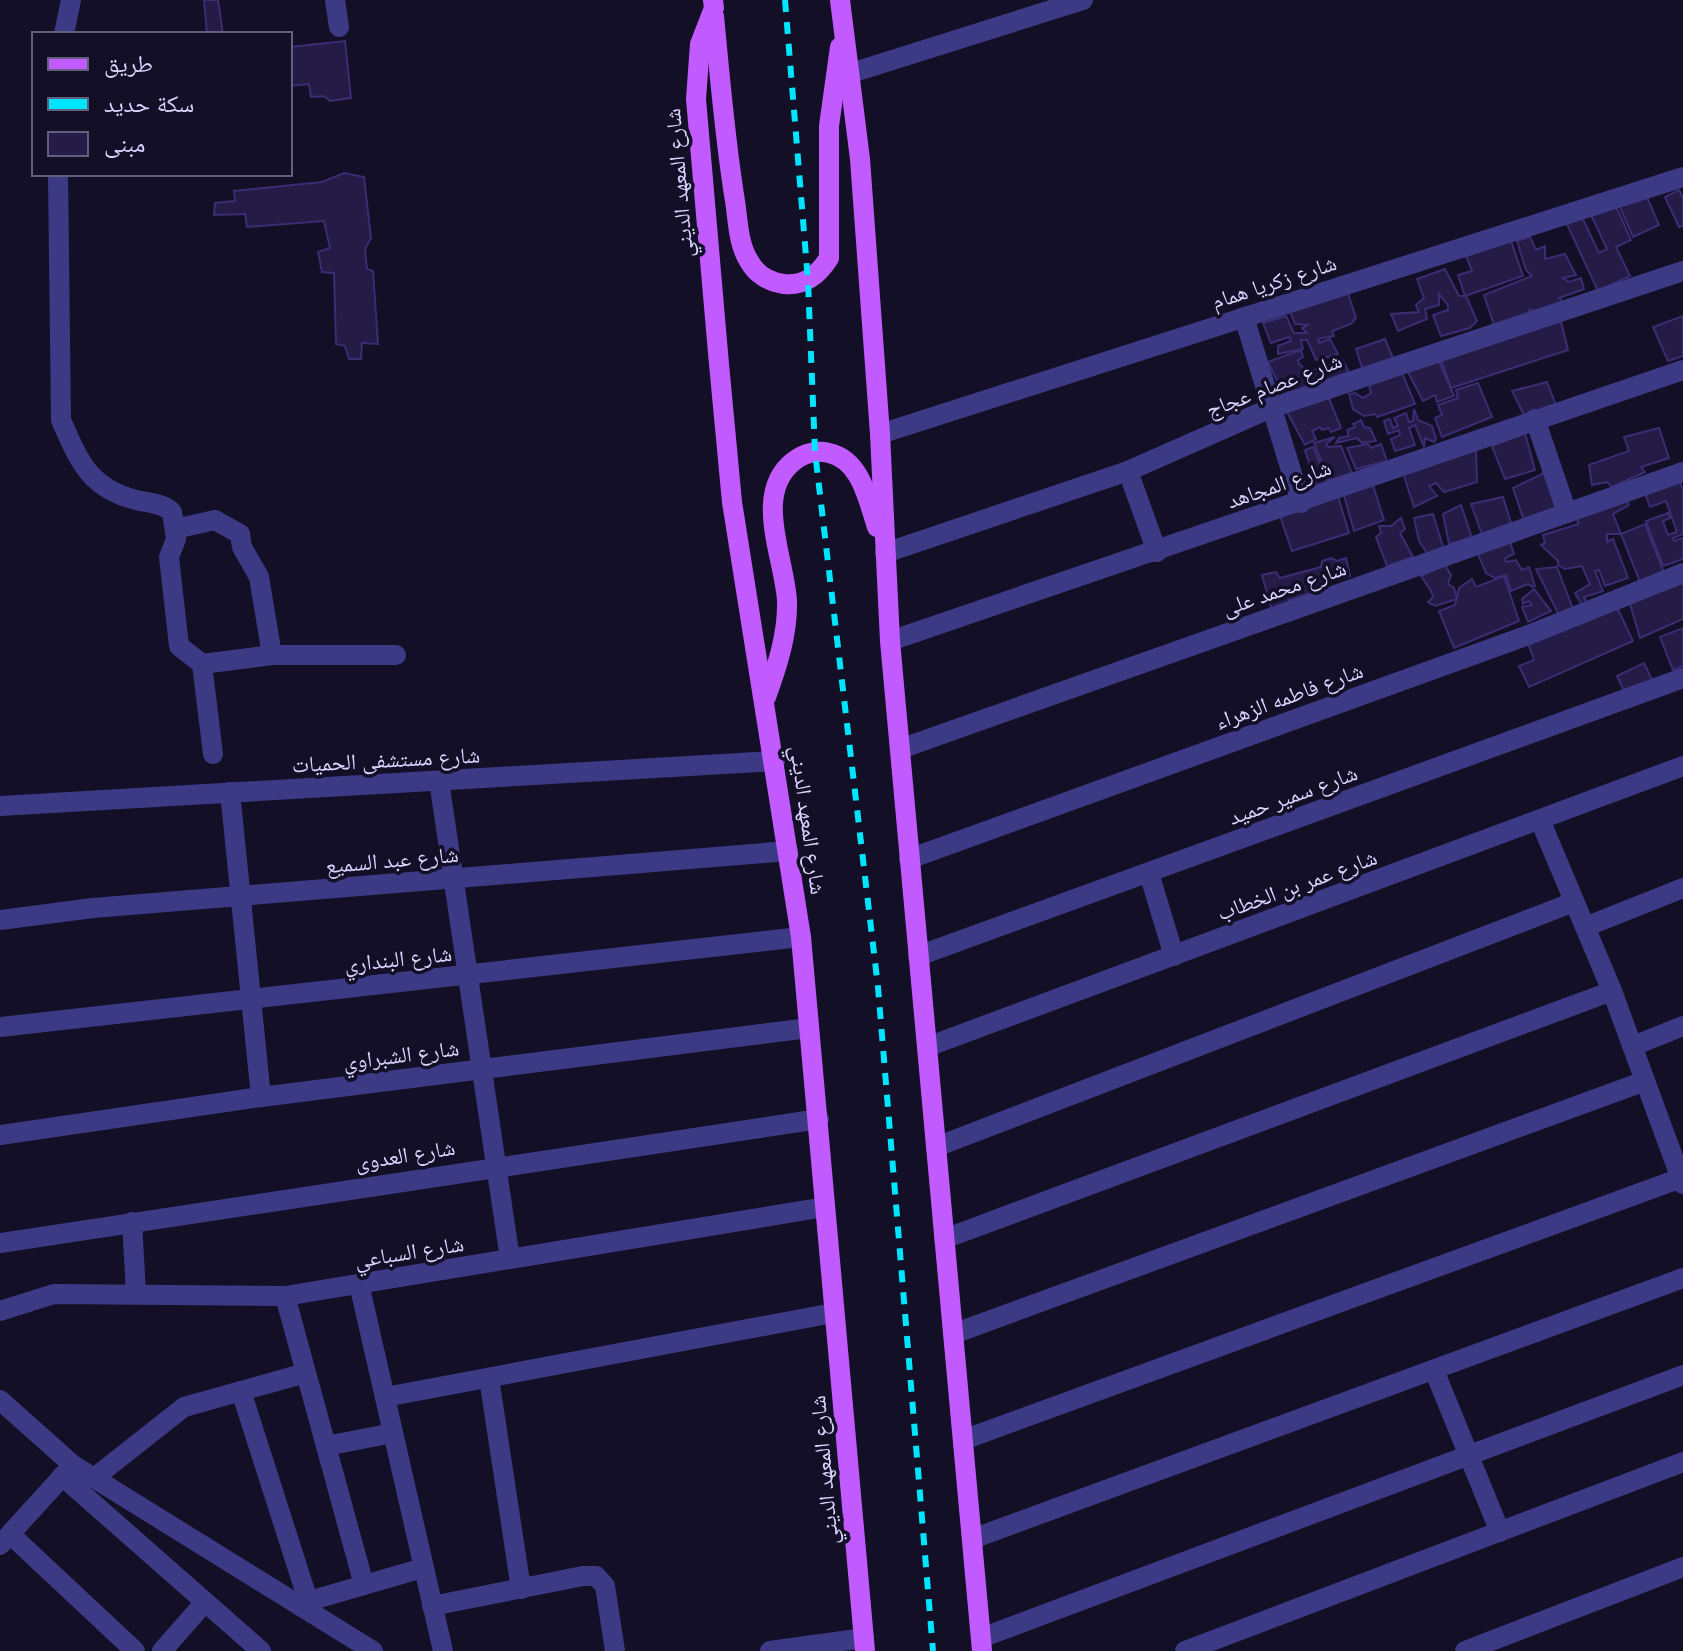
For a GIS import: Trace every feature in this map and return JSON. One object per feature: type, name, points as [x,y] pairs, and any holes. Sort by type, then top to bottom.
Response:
[{"type":"main road","points":[[840,0],[842,36],[860,159],[880,434],[890,641],[982,1644]]},
{"type":"main road","points":[[713,4],[726,143],[743,248],[760,275],[775,283],[808,281],[821,271],[829,258],[829,111],[842,36]]},
{"type":"main road","name":"شارع المعهد الديني","points":[[713,4],[700,44],[696,99],[732,502],[801,937],[864,1645]]},
{"type":"main road","points":[[765,700],[776,668],[787,601],[773,511],[773,495],[784,471],[804,455],[815,452],[831,453],[848,462],[860,478],[885,553]]},
{"type":"street","points":[[64,32],[71,0]]},
{"type":"street","points":[[335,0],[339,27]]},
{"type":"street","points":[[848,74],[1032,8],[1083,0]]},
{"type":"street","points":[[58,176],[61,420],[75,454],[98,484],[115,495],[169,508],[175,529],[175,547],[169,557],[179,646],[202,664],[213,754]]},
{"type":"street","name":"شارع زكريا همام","points":[[880,434],[1683,177]]},
{"type":"street","name":"شارع عصام عجاج","points":[[885,553],[1128,471],[1271,408],[1683,271]]},
{"type":"street","points":[[1244,317],[1301,503]]},
{"type":"street","name":"شارع المجاهد","points":[[890,641],[1683,370]]},
{"type":"street","points":[[1535,419],[1567,513]]},
{"type":"street","points":[[1128,471],[1157,552]]},
{"type":"street","name":"شارع محمد على","points":[[900,749],[1683,472]]},
{"type":"street","points":[[175,529],[215,520],[240,534],[242,547],[259,577],[272,655]]},
{"type":"street","name":"شارع فاطمه الزهراء","points":[[909,859],[1531,634],[1683,573]]},
{"type":"street","points":[[202,664],[272,655],[396,655]]},
{"type":"street","name":"شارع سمير حميد","points":[[918,956],[1683,678]]},
{"type":"street","name":"شارع مستشفى الحميات","points":[[0,806],[775,761]]},
{"type":"street","name":"شارع عمر بن الخطاب","points":[[927,1047],[1683,766]]},
{"type":"street","points":[[439,781],[510,1259]]},
{"type":"street","points":[[230,792],[261,1097]]},
{"type":"street","points":[[963,1440],[1682,1181],[1612,991],[1540,820]]},
{"type":"street","name":"شارع عبد السميع","points":[[0,920],[788,851]]},
{"type":"street","points":[[1149,873],[1174,956]]},
{"type":"street","points":[[1585,927],[1683,888]]},
{"type":"street","points":[[936,1147],[1574,902]]},
{"type":"street","name":"شارع البنداري","points":[[0,1027],[801,937]]},
{"type":"street","points":[[944,1239],[1612,991]]},
{"type":"street","points":[[1633,1046],[1683,1026]]},
{"type":"street","name":"شارع الشبراوي","points":[[0,1135],[261,1097],[809,1028]]},
{"type":"street","points":[[953,1334],[1645,1081]]},
{"type":"street","name":"شارع العدوى","points":[[0,1243],[496,1165],[819,1119]]},
{"type":"street","name":"شارع السباعي","points":[[0,1311],[54,1294],[136,1292],[285,1296],[825,1207]]},
{"type":"street","points":[[132,1222],[136,1292]]},
{"type":"street","points":[[972,1539],[1683,1278]]},
{"type":"street","points":[[359,1284],[443,1651]]},
{"type":"street","points":[[285,1296],[364,1585]]},
{"type":"street","points":[[385,1397],[833,1313]]},
{"type":"street","points":[[1434,1370],[1500,1532]]},
{"type":"street","points":[[94,1478],[184,1407],[306,1373]]},
{"type":"street","points":[[982,1644],[1683,1375]]},
{"type":"street","points":[[489,1378],[521,1589]]},
{"type":"street","points":[[241,1391],[310,1607]]},
{"type":"street","points":[[0,1400],[67,1471],[261,1651]]},
{"type":"street","points":[[326,1446],[393,1433]]},
{"type":"street","points":[[1185,1651],[1683,1462]]},
{"type":"street","points":[[67,1471],[94,1478],[310,1607],[373,1651]]},
{"type":"street","points":[[67,1471],[3,1540],[135,1651]]},
{"type":"street","points":[[1465,1651],[1494,1646],[1683,1567]]},
{"type":"street","points":[[310,1607],[364,1585],[423,1568]]},
{"type":"street","points":[[432,1606],[596,1576],[605,1586],[615,1651]]},
{"type":"street","points":[[162,1651],[205,1602]]},
{"type":"street","points":[[770,1651],[864,1645]]},
{"type":"building","points":[[204,0],[218,0],[223,32],[207,32]]},
{"type":"building","points":[[345,41],[351,98],[330,101],[324,96],[311,97],[309,84],[292,86],[292,47]]},
{"type":"building","points":[[344,173],[364,177],[371,238],[365,249],[367,269],[373,271],[378,344],[362,343],[361,359],[349,359],[345,346],[336,344],[334,273],[322,272],[318,252],[330,248],[324,221],[247,227],[245,214],[214,215],[215,203],[235,201],[234,191],[322,182]]},
{"type":"building","points":[[1644,190],[1659,225],[1633,237],[1617,200]]},
{"type":"building","points":[[1679,190],[1683,198],[1683,226],[1679,227],[1665,197]]},
{"type":"building","points":[[1615,204],[1631,240],[1616,247],[1630,276],[1598,291],[1566,222],[1581,215],[1599,253],[1607,249],[1591,215]]},
{"type":"building","points":[[1530,237],[1536,250],[1545,246],[1545,259],[1565,254],[1576,275],[1563,278],[1569,282],[1581,278],[1584,289],[1559,298],[1565,304],[1538,313],[1530,309],[1527,315],[1494,325],[1484,295],[1532,276],[1526,270],[1517,241]]},
{"type":"building","points":[[1511,241],[1523,276],[1465,296],[1458,275],[1472,271],[1466,256]]},
{"type":"building","points":[[1445,269],[1459,296],[1466,296],[1477,321],[1470,328],[1441,336],[1433,315],[1448,310],[1448,305],[1439,294],[1439,305],[1425,309],[1427,319],[1398,331],[1391,314],[1419,312],[1416,305],[1424,298],[1417,279]]},
{"type":"building","points":[[1348,293],[1356,318],[1351,324],[1332,331],[1334,336],[1318,339],[1319,343],[1330,339],[1338,354],[1316,360],[1307,340],[1301,340],[1303,349],[1278,354],[1278,346],[1291,341],[1289,337],[1271,343],[1263,323],[1286,316],[1294,333],[1307,333],[1302,328],[1308,325],[1295,324],[1290,311]]},
{"type":"building","points":[[1559,313],[1568,350],[1451,388],[1439,354]]},
{"type":"building","points":[[1683,316],[1683,356],[1668,361],[1653,327]]},
{"type":"building","points":[[1385,339],[1395,363],[1364,374],[1356,349]]},
{"type":"building","points":[[1301,350],[1303,357],[1298,360],[1299,364],[1309,372],[1342,359],[1349,372],[1284,395],[1268,362]]},
{"type":"building","points":[[1439,361],[1454,396],[1437,402],[1435,395],[1423,401],[1408,372]]},
{"type":"building","points":[[1402,373],[1415,404],[1377,417],[1375,414],[1364,416],[1353,409],[1349,394],[1355,393],[1363,398],[1371,393],[1369,385]]},
{"type":"building","points":[[1547,382],[1557,408],[1524,415],[1512,391]]},
{"type":"building","points":[[1478,383],[1492,417],[1442,437],[1435,418],[1442,415],[1438,405],[1458,398],[1456,390]]},
{"type":"building","points":[[1328,396],[1341,428],[1331,432],[1329,428],[1322,430],[1320,427],[1312,431],[1316,439],[1305,445],[1286,410]]},
{"type":"building","points":[[1414,409],[1418,420],[1432,426],[1436,439],[1434,442],[1425,438],[1424,447],[1415,425],[1409,428],[1415,445],[1395,451],[1391,439],[1400,435],[1399,430],[1388,434],[1384,421],[1390,419],[1393,428],[1398,426],[1394,418],[1406,413],[1409,422],[1413,421]]},
{"type":"building","points":[[1361,420],[1364,427],[1370,428],[1376,441],[1362,443],[1357,438],[1336,443],[1339,438],[1349,436],[1347,430]]},
{"type":"building","points":[[1659,428],[1669,458],[1641,467],[1645,472],[1612,487],[1607,482],[1592,485],[1589,465],[1629,451],[1624,437]]},
{"type":"building","points":[[1525,433],[1535,470],[1505,479],[1492,446]]},
{"type":"building","points":[[1335,437],[1326,444],[1328,447],[1341,446],[1352,473],[1329,480],[1314,443]]},
{"type":"building","points":[[1368,444],[1371,448],[1381,444],[1387,461],[1356,469],[1347,448]]},
{"type":"building","points":[[1476,446],[1477,482],[1444,492],[1436,483],[1429,486],[1437,496],[1414,507],[1402,470]]},
{"type":"building","points":[[1313,447],[1327,480],[1332,479],[1334,483],[1317,487],[1305,450]]},
{"type":"building","points":[[1544,473],[1560,512],[1525,524],[1513,488]]},
{"type":"building","points":[[1677,475],[1683,490],[1683,534],[1673,538],[1674,541],[1683,538],[1683,559],[1663,566],[1646,521],[1668,513],[1670,518],[1663,521],[1668,535],[1677,532],[1666,501],[1650,507],[1643,488]]},
{"type":"building","points":[[1372,482],[1384,520],[1354,531],[1343,492]]},
{"type":"building","points":[[1337,493],[1349,533],[1292,551],[1279,513]]},
{"type":"building","points":[[1503,497],[1512,526],[1483,537],[1471,504]]},
{"type":"building","points":[[1626,498],[1629,505],[1613,514],[1621,534],[1607,534],[1607,542],[1613,539],[1628,578],[1605,586],[1599,570],[1595,571],[1603,591],[1584,597],[1587,604],[1582,605],[1575,593],[1590,584],[1582,566],[1565,569],[1558,565],[1558,561],[1541,545],[1545,543],[1543,535],[1579,524],[1574,513]]},
{"type":"building","points":[[1461,505],[1472,538],[1449,544],[1443,514]]},
{"type":"building","points":[[1433,514],[1443,547],[1430,557],[1419,541],[1414,518]]},
{"type":"building","points":[[1401,518],[1405,529],[1400,533],[1413,557],[1387,566],[1376,537],[1381,533],[1379,526],[1391,526]]},
{"type":"building","points":[[1645,524],[1664,573],[1640,582],[1621,534]]},
{"type":"building","points":[[1509,539],[1514,554],[1505,558],[1506,562],[1516,560],[1522,570],[1529,567],[1535,586],[1528,584],[1511,591],[1506,575],[1495,578],[1486,573],[1477,552]]},
{"type":"building","points":[[1331,558],[1337,561],[1346,558],[1350,576],[1318,585],[1317,591],[1289,600],[1292,604],[1272,611],[1262,575],[1276,572],[1280,578],[1321,567],[1322,561]]},
{"type":"building","points":[[1445,565],[1451,575],[1448,584],[1454,588],[1457,599],[1435,606],[1428,602],[1433,597],[1421,576]]},
{"type":"building","points":[[1557,567],[1573,609],[1559,615],[1536,569]]},
{"type":"building","points":[[1504,576],[1519,621],[1454,648],[1439,611],[1455,605],[1459,588],[1472,579],[1476,587]]},
{"type":"building","points":[[1679,578],[1683,586],[1683,619],[1640,638],[1628,597]]},
{"type":"building","points":[[1534,589],[1551,611],[1528,622],[1522,607],[1532,605],[1529,601],[1523,604],[1522,599]]},
{"type":"building","points":[[1615,603],[1633,641],[1529,687],[1519,666],[1534,660],[1527,640]]},
{"type":"building","points":[[1683,628],[1683,666],[1673,670],[1660,637]]},
{"type":"building","points":[[1644,663],[1654,684],[1627,697],[1617,676]]},
{"type":"railway","points":[[785,0],[808,281],[815,452],[878,987],[933,1651]]}]
